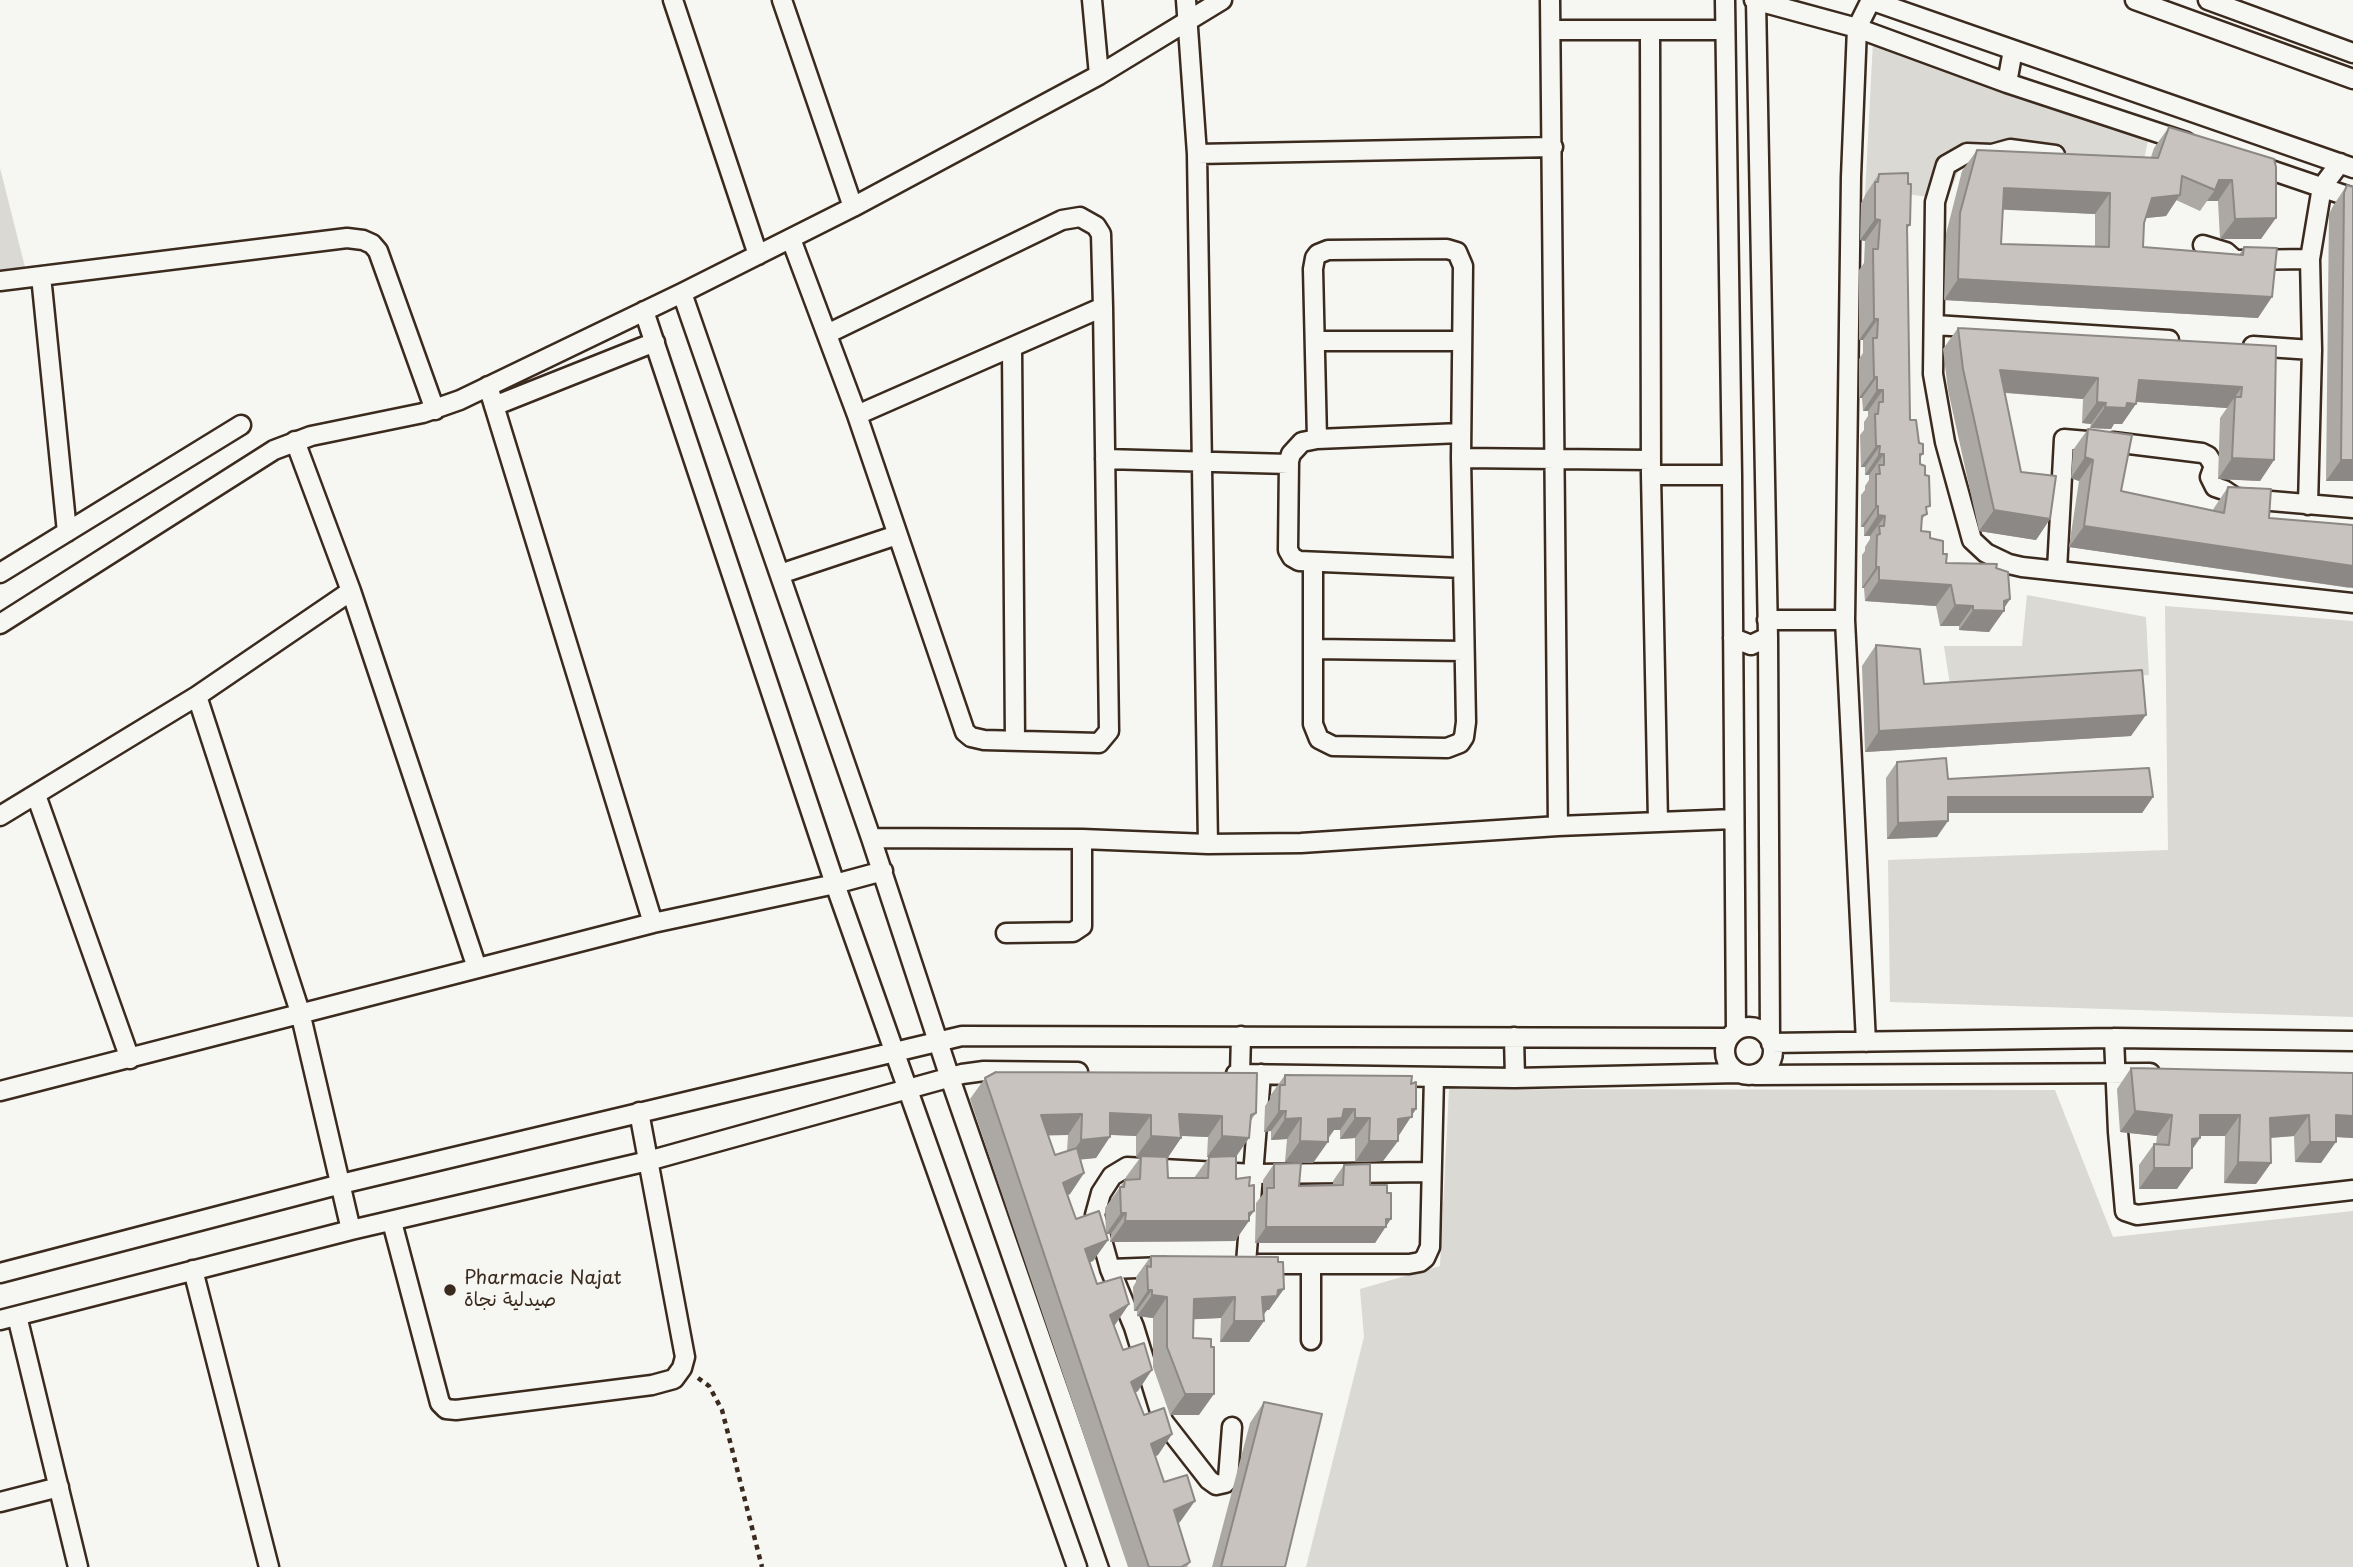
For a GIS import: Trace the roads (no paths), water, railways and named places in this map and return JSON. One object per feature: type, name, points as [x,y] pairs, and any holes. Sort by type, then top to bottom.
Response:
[{"type":"street","points":[[673,0],[758,255]]},
{"type":"street","points":[[782,0],[853,207]]},
{"type":"street","points":[[1092,0],[1099,75]]},
{"type":"street","points":[[1186,0],[1197,154],[1208,844]]},
{"type":"street","points":[[0,624],[254,462],[295,441],[435,410],[488,386],[853,207],[1099,75],[1222,0]]},
{"type":"street","points":[[1550,0],[1558,826]]},
{"type":"street","points":[[1724,0],[1732,475],[1734,819],[1733,1035],[1726,1053],[1727,1061],[1746,1074],[1762,1071],[1772,1059],[1768,629],[1755,0],[1857,28],[2007,83],[2204,148]]},
{"type":"street","points":[[1866,1042],[1845,620],[1850,204],[1857,28],[1871,0],[2346,166],[2322,187],[2310,259],[2312,350],[2308,505]]},
{"type":"street","points":[[2135,0],[2353,79]]},
{"type":"street","points":[[2208,0],[2353,53]]},
{"type":"street","points":[[1551,30],[1725,30]]},
{"type":"street","points":[[1650,30],[1651,468],[1658,821]]},
{"type":"street","points":[[2007,83],[2013,50]]},
{"type":"street","points":[[1197,154],[1553,147]]},
{"type":"street","points":[[2073,158],[2010,149],[1992,154],[1967,153],[1946,166],[1935,202],[1933,374],[1945,442],[1972,540],[1986,553],[2009,564],[2353,603]]},
{"type":"street","points":[[2243,161],[2353,198]]},
{"type":"street","points":[[791,239],[857,415],[965,732],[977,740],[1094,744],[1104,740],[1109,731],[1103,307],[1101,234],[1096,226],[1088,220],[1071,218],[827,334]]},
{"type":"street","points":[[0,281],[347,238],[363,240],[378,251],[435,410]]},
{"type":"street","points":[[2203,245],[2226,252],[2235,260],[2310,259]]},
{"type":"street","points":[[1313,562],[1313,724],[1319,739],[1333,746],[1447,748],[1460,743],[1466,730],[1461,458],[1462,261],[1457,253],[1447,248],[1328,250],[1318,254],[1313,269],[1317,439]]},
{"type":"street","points":[[41,276],[67,531]]},
{"type":"street","points":[[682,293],[883,871],[950,1078],[1120,1567]]},
{"type":"street","points":[[857,415],[1103,307]]},
{"type":"street","points":[[644,311],[835,884],[1077,1567]]},
{"type":"street","points":[[1935,325],[2191,342]]},
{"type":"street","points":[[1316,341],[1461,341]]},
{"type":"street","points":[[494,406],[655,342]]},
{"type":"street","points":[[2231,344],[2312,350]]},
{"type":"street","points":[[1012,348],[1015,741]]},
{"type":"street","points":[[488,386],[653,923]]},
{"type":"street","points":[[0,573],[241,425]]},
{"type":"street","points":[[1461,433],[1317,439],[1302,442],[1295,447],[1289,464],[1289,550],[1292,557],[1299,561],[1463,568]]},
{"type":"street","points":[[2057,570],[2064,439],[2202,453],[2212,460],[2214,466],[2210,477],[2215,487],[2236,498],[2353,508]]},
{"type":"street","points":[[295,441],[351,591],[477,968]]},
{"type":"street","points":[[1461,458],[1555,460],[1732,475]]},
{"type":"street","points":[[1105,459],[1289,464]]},
{"type":"street","points":[[780,574],[897,535]]},
{"type":"street","points":[[0,816],[197,696],[351,591]]},
{"type":"street","points":[[1732,601],[1750,593],[1767,600]]},
{"type":"street","points":[[1733,638],[1751,645],[1768,629],[1845,620]]},
{"type":"street","points":[[1314,649],[1464,651]]},
{"type":"street","points":[[197,696],[300,1012],[351,1230]]},
{"type":"street","points":[[36,795],[130,1059]]},
{"type":"street","points":[[871,838],[1301,843],[1558,826],[1734,819]]},
{"type":"street","points":[[1006,933],[1073,932],[1082,926],[1082,839]]},
{"type":"street","points":[[0,1091],[653,923],[883,871]]},
{"type":"street","points":[[0,1273],[341,1184],[938,1040],[975,1035],[1514,1037],[1733,1035],[1743,1028],[1758,1030],[1771,1042],[2114,1038],[2353,1041]]},
{"type":"street","points":[[1240,1074],[1241,1036]]},
{"type":"street","points":[[1514,1037],[1515,1078]]},
{"type":"street","points":[[2114,1038],[2114,1072],[2125,1211],[2137,1215],[2353,1191]]},
{"type":"street","points":[[78,1567],[59,1487],[9,1318],[351,1230],[648,1161],[950,1078],[984,1071],[1091,1073]]},
{"type":"street","points":[[1213,1074],[1515,1078],[1746,1074],[2166,1073]]},
{"type":"street","points":[[1261,1074],[1254,1174],[1239,1264],[1311,1266],[1420,1262],[1430,1247],[1434,1077]]},
{"type":"street","points":[[392,1222],[440,1403],[446,1409],[456,1410],[652,1385],[674,1379],[682,1368],[685,1357],[639,1112]]},
{"type":"street","points":[[1232,1427],[1228,1479],[1225,1483],[1216,1485],[1209,1480],[1163,1420],[1134,1327],[1110,1269],[1095,1214],[1101,1193],[1112,1176],[1126,1167],[1254,1174],[1431,1172]]},
{"type":"street","points":[[1110,1269],[1178,1266]]},
{"type":"street","points":[[1311,1266],[1311,1340]]},
{"type":"street","points":[[193,1270],[269,1567]]},
{"type":"street","points":[[0,1502],[59,1487]]},
{"type":"place","name":"Pharmacie Najat صيدلية نجاة","points":[[450,1290]]}]
